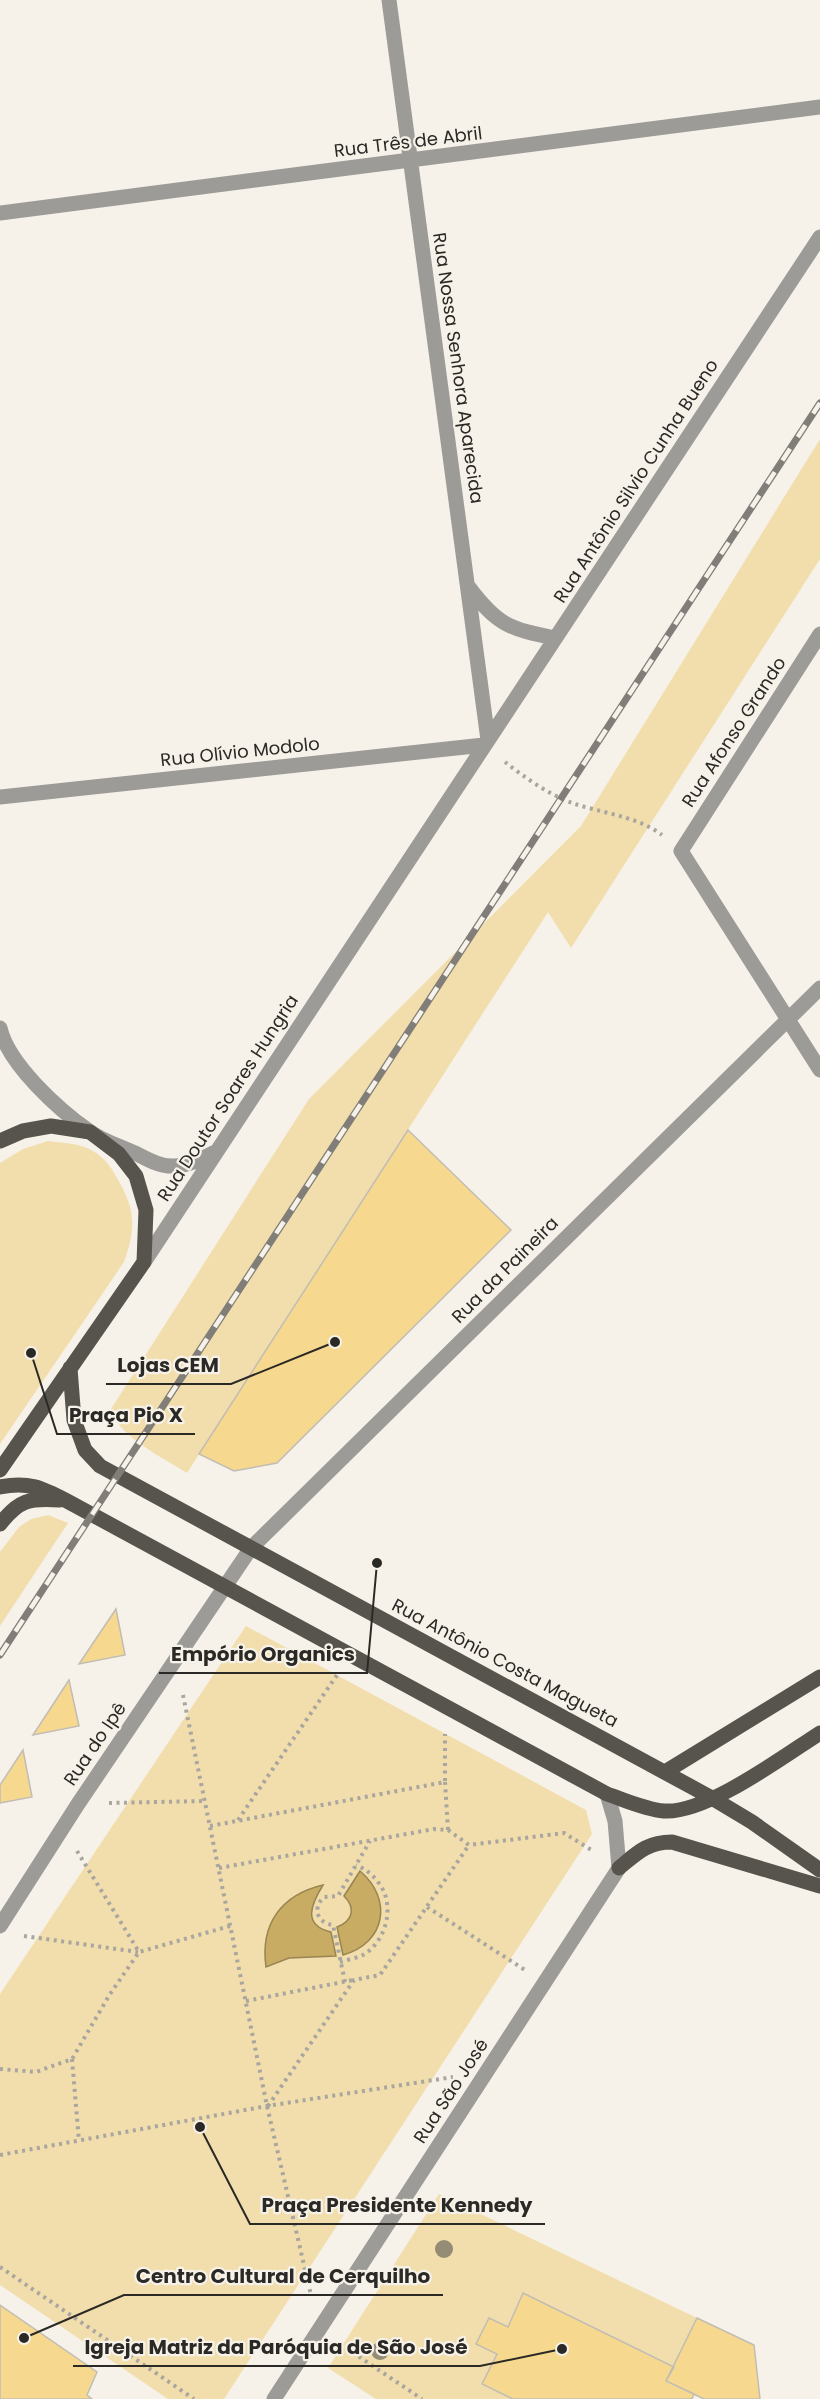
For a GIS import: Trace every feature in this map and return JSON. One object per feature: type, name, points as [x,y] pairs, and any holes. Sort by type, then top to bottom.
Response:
[{"type":"main road","points":[[0,1142],[23,1131],[51,1126],[90,1132],[119,1154],[136,1176],[146,1210],[144,1262]]},
{"type":"main road","name":"Rua Doutor Soares Hungria","points":[[0,1470],[144,1262]]},
{"type":"main road","name":"Rua Antônio Costa Magueta","points":[[70,1368],[74,1420],[85,1450],[100,1466],[712,1798],[752,1822],[820,1870]]},
{"type":"main road","points":[[0,1487],[18,1483],[39,1487],[606,1794],[644,1807],[666,1811],[692,1806],[712,1798],[820,1733]]},
{"type":"main road","points":[[0,1524],[10,1511],[21,1503],[36,1499],[67,1501]]},
{"type":"main road","points":[[665,1772],[820,1677]]},
{"type":"main road","points":[[619,1868],[657,1842],[672,1842],[820,1886]]},
{"type":"street","name":"Rua Nossa Senhora Aparecida","points":[[389,0],[486,743]]},
{"type":"street","name":"Rua Três de Abril","points":[[0,213],[820,107]]},
{"type":"street","name":"Rua Antônio Silvio Cunha Bueno","points":[[486,743],[820,237]]},
{"type":"street","points":[[467,584],[483,606],[501,622],[512,628],[555,638]]},
{"type":"street","name":"Rua Afonso Grando","points":[[681,851],[820,634]]},
{"type":"street","name":"Rua Olívio Modolo","points":[[0,797],[486,743]]},
{"type":"street","name":"Rua Doutor Soares Hungria","points":[[144,1262],[486,743]]},
{"type":"street","points":[[681,851],[820,1071]]},
{"type":"street","name":"Rua da Paineira","points":[[225,1586],[251,1548],[820,988]]},
{"type":"street","points":[[0,1028],[3,1041],[41,1090],[90,1132],[154,1162],[172,1167],[198,1161],[215,1152]]},
{"type":"street","name":"Rua do Ipê","points":[[0,1926],[78,1804],[225,1586]]},
{"type":"street","points":[[606,1794],[615,1821],[619,1868]]},
{"type":"street","name":"Rua São José","points":[[274,2399],[619,1868]]},
{"type":"path","points":[[486,743],[520,774],[561,799],[649,826],[681,851]]},
{"type":"path","points":[[237,1821],[351,1654]]},
{"type":"path","points":[[176,1661],[267,2106],[319,2330],[422,2399]]},
{"type":"path","points":[[445,1706],[447,1830]]},
{"type":"path","points":[[210,1826],[445,1782]]},
{"type":"path","points":[[78,1804],[205,1801]]},
{"type":"path","points":[[63,1827],[139,1952]]},
{"type":"path","points":[[219,1868],[434,1829],[447,1830],[469,1845],[564,1833],[619,1868]]},
{"type":"path","points":[[345,1982],[333,1925],[327,1924],[317,1914],[318,1905],[324,1897],[338,1896],[370,1840]]},
{"type":"path","points":[[246,2001],[380,1976],[469,1845]]},
{"type":"path","points":[[340,1962],[363,1955],[375,1944],[384,1930],[388,1914],[387,1898],[380,1883],[368,1871],[356,1865]]},
{"type":"path","points":[[427,1906],[544,1983]]},
{"type":"path","points":[[23,1936],[139,1952],[230,1926]]},
{"type":"path","points":[[79,2141],[72,2059],[110,1994],[139,1952]]},
{"type":"path","points":[[267,2106],[354,1980]]},
{"type":"path","points":[[0,2069],[36,2072],[72,2059]]},
{"type":"path","points":[[0,2155],[267,2106],[486,2072]]},
{"type":"path","points":[[0,2267],[194,2399]]},
{"type":"shaded area","points":[[820,439],[820,559],[571,948],[548,912],[187,1473],[143,1446],[122,1428],[111,1409],[309,1099],[581,826]]},
{"type":"shaded area","points":[[48,1141],[88,1148],[107,1163],[128,1200],[132,1219],[131,1239],[124,1262],[0,1444],[0,1163],[23,1149]]},
{"type":"shaded area","points":[[48,1515],[68,1523],[0,1626],[0,1552],[19,1527],[31,1519]]},
{"type":"shaded area","points":[[246,1626],[586,1810],[592,1834],[224,2399],[168,2399],[0,2285],[0,1994]]},
{"type":"shaded area","points":[[360,1871],[371,1882],[377,1894],[380,1919],[376,1931],[368,1941],[343,1955],[337,1927],[347,1921],[351,1914],[350,1905],[344,1896]]},
{"type":"shaded area","points":[[323,1885],[315,1899],[312,1919],[322,1929],[331,1932],[336,1956],[289,1958],[266,1967],[266,1937],[276,1914],[296,1896]]},
{"type":"shaded area","points":[[439,2194],[697,2318],[674,2367],[523,2294],[508,2327],[489,2318],[477,2344],[497,2354],[483,2384],[513,2399],[376,2399],[328,2368]]},
{"type":"building","points":[[408,1130],[511,1230],[277,1463],[234,1471],[199,1454]]},
{"type":"building","points":[[116,1609],[125,1655],[79,1664]]},
{"type":"building","points":[[69,1680],[79,1726],[33,1735]]},
{"type":"building","points":[[23,1750],[32,1797],[0,1803],[0,1785]]},
{"type":"building","points":[[523,2293],[674,2367],[666,2381],[694,2394],[692,2399],[513,2399],[482,2384],[497,2354],[476,2344],[489,2318],[508,2327]]},
{"type":"building","points":[[0,2305],[97,2372],[87,2395],[92,2399],[0,2399]]},
{"type":"building","points":[[697,2318],[754,2345],[760,2399],[704,2399],[666,2381]]},
{"type":"railway","points":[[0,1655],[820,403]]},
{"type":"place","name":"Lojas CEM","points":[[335,1342]]},
{"type":"place","name":"Praça Pio X","points":[[31,1353]]},
{"type":"place","name":"Empório Organics","points":[[377,1563]]},
{"type":"place","name":"Praça Presidente Kennedy","points":[[200,2127]]},
{"type":"place","name":"Centro Cultural de Cerquilho","points":[[24,2338]]},
{"type":"place","name":"Igreja Matriz da Paróquia de São José","points":[[562,2349]]}]
